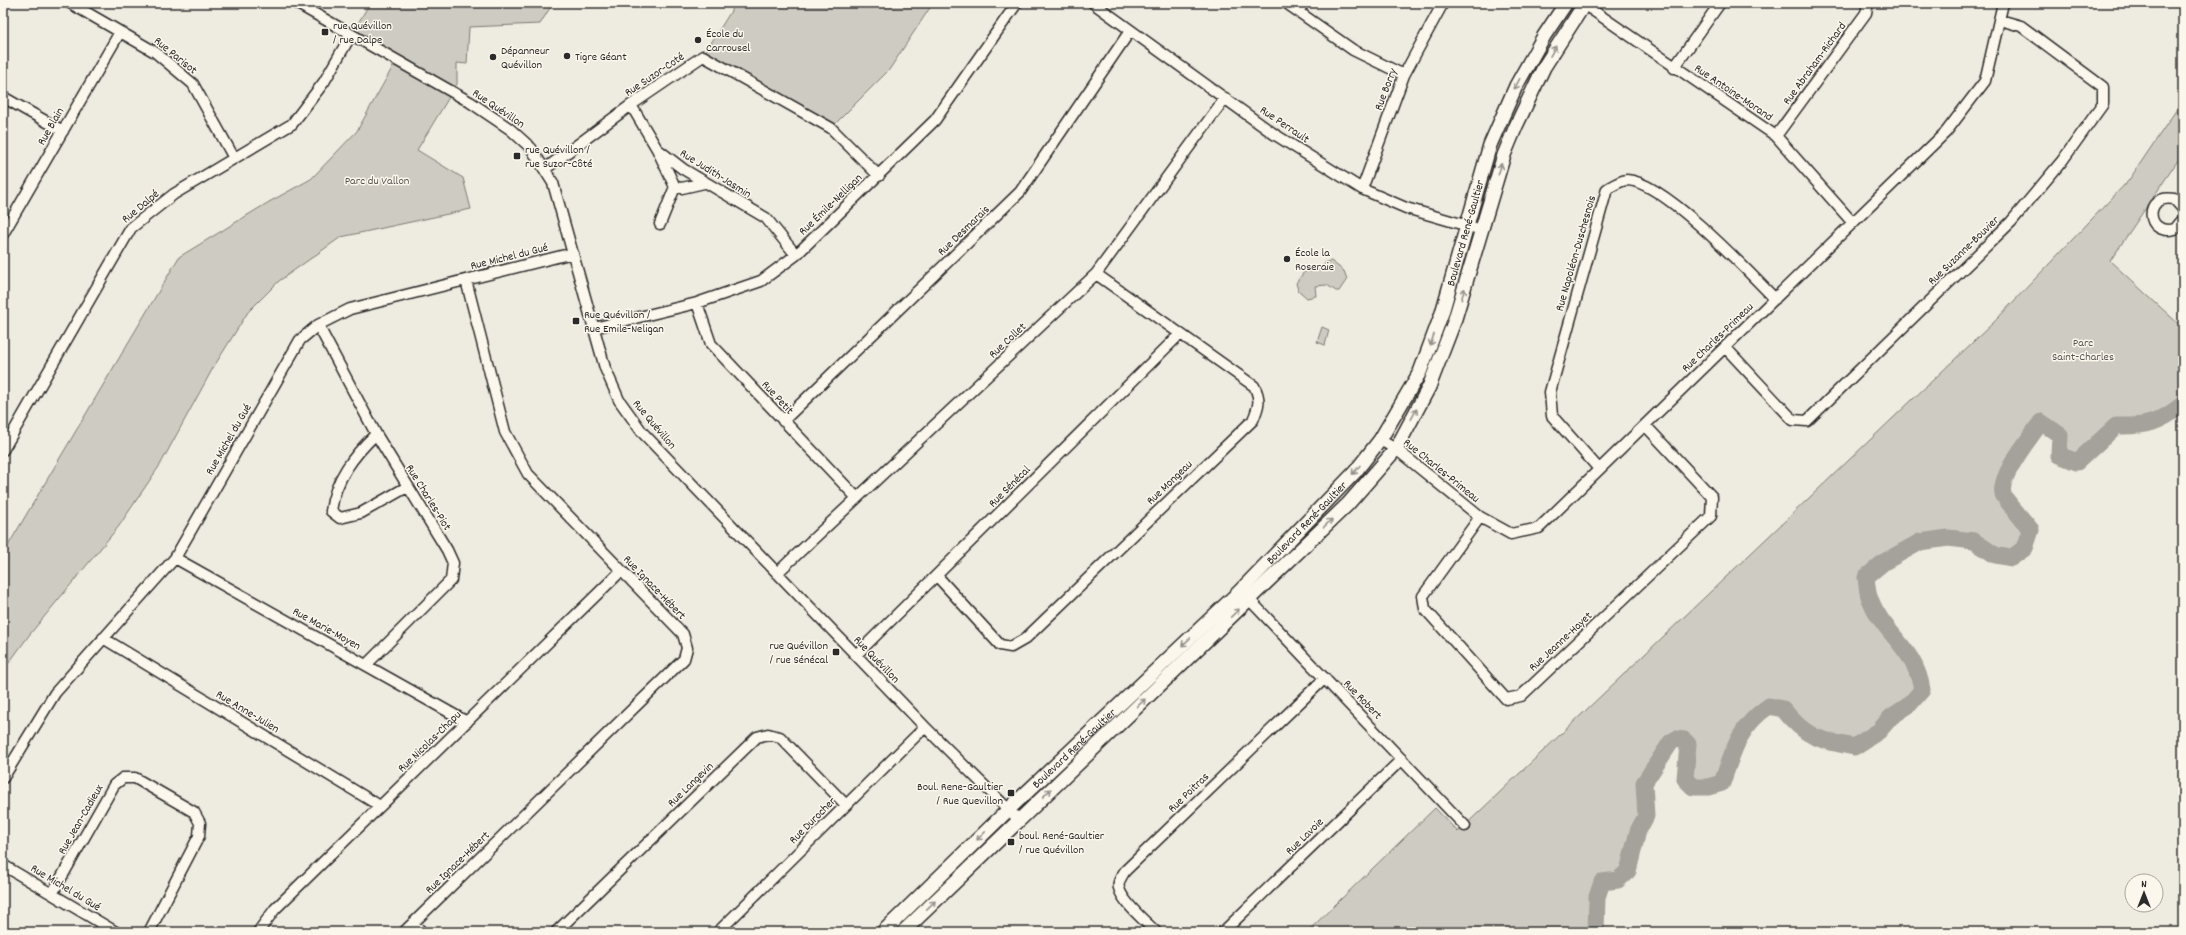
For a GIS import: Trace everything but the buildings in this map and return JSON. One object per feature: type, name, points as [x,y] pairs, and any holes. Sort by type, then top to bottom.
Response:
[{"type":"street","name":"Rue Parisot","points":[[70,3],[155,52],[192,84],[234,158]]},
{"type":"street","name":"Rue Émile-Nelligan","points":[[594,328],[697,302],[760,281],[796,255],[935,120],[1017,3]]},
{"type":"street","name":"Rue Perrault","points":[[1093,3],[1274,134],[1362,190],[1406,208],[1482,230]]},
{"type":"street","points":[[1286,3],[1301,7],[1353,50],[1404,75]]},
{"type":"street","name":"Rue Borry","points":[[1362,190],[1404,75],[1443,3]]},
{"type":"street","name":"Boulevard René-Gaultier","points":[[903,932],[1019,820],[1245,595],[1355,472],[1380,440],[1420,372],[1442,313],[1490,145],[1516,86],[1544,36],[1566,3]]},
{"type":"street","name":"Boulevard René-Gaultier","points":[[883,932],[1009,809],[1245,595],[1348,504],[1396,449],[1433,377],[1454,322],[1504,155],[1528,97],[1562,36],[1583,3]]},
{"type":"street","name":"Rue Antoine-Morand","points":[[1583,3],[1674,68],[1776,136],[1853,223]]},
{"type":"street","points":[[1674,68],[1720,3]]},
{"type":"street","name":"Rue Abraham-Richard","points":[[1776,136],[1866,13],[1868,3]]},
{"type":"street","name":"Rue Charles-Primeau","points":[[1380,440],[1396,449],[1480,517],[1511,534],[1539,528],[1946,132],[1985,81],[2003,3]]},
{"type":"street","name":"Rue Quévillon","points":[[303,5],[351,35],[470,102],[510,129],[531,148],[553,183],[605,368],[619,400],[642,432],[925,727],[1019,820]]},
{"type":"street","name":"Rue Suzanne-Bouvier","points":[[1725,347],[1793,420],[1807,421],[2016,216],[2062,161],[2103,104],[2103,87],[2021,26],[2000,20]]},
{"type":"street","name":"Rue Desmarais","points":[[783,421],[1020,192],[1130,31]]},
{"type":"street","name":"Rue Blain","points":[[4,231],[120,32]]},
{"type":"street","name":"Rue Dalpé","points":[[3,450],[131,228],[174,194],[292,124],[324,82],[351,35]]},
{"type":"street","name":"Rue Suzor-Coté","points":[[544,169],[630,105],[703,56],[831,128],[879,176]]},
{"type":"street","points":[[3,97],[63,131]]},
{"type":"street","name":"Rue Collet","points":[[777,573],[1096,274],[1225,98]]},
{"type":"street","name":"Rue Judith-Jasmin","points":[[630,105],[657,149],[704,183],[766,218],[796,255]]},
{"type":"street","points":[[657,149],[675,187],[660,224]]},
{"type":"street","name":"Rue Napoléon-Duschesnois","points":[[1599,469],[1552,416],[1550,392],[1607,188],[1626,180],[1650,187],[1714,237],[1775,299]]},
{"type":"street","points":[[675,187],[682,188],[704,183]]},
{"type":"street","points":[[2183,209],[2174,199],[2163,199],[2154,205],[2151,215],[2155,225],[2164,230],[2175,229],[2183,220]]},
{"type":"street","name":"Rue Michel du Gué","points":[[3,778],[55,693],[175,558],[300,340],[318,325],[350,309],[573,253]]},
{"type":"street","name":"Rue Mongeau","points":[[937,576],[1000,645],[1011,647],[1025,638],[1253,420],[1259,407],[1259,396],[1254,386],[1096,274]]},
{"type":"street","name":"Rue Ignace-Hébert","points":[[404,932],[684,659],[687,648],[682,634],[528,474],[505,432],[466,280]]},
{"type":"street","name":"Rue Petit","points":[[697,302],[711,344],[857,498]]},
{"type":"street","name":"Rue Charles-Piot","points":[[318,325],[376,434],[407,487],[447,550],[453,563],[453,577],[366,665]]},
{"type":"street","name":"Rue Sénécal","points":[[856,655],[1180,334]]},
{"type":"street","name":"Rue Jeanne-Hayet","points":[[1480,517],[1423,596],[1425,609],[1506,699],[1521,696],[1712,516],[1712,497],[1644,425]]},
{"type":"street","points":[[376,434],[355,455],[333,499],[331,511],[340,518],[361,513],[407,487]]},
{"type":"street","name":"Rue Marie-Moyen","points":[[175,558],[467,722]]},
{"type":"street","name":"Rue Nicolas-Chapu","points":[[258,932],[274,909],[621,571]]},
{"type":"street","name":"Rue Robert","points":[[1245,595],[1465,826]]},
{"type":"street","name":"Rue Anne-Julien","points":[[103,638],[380,806]]},
{"type":"street","name":"Rue Poitras","points":[[1156,932],[1123,898],[1118,888],[1119,880],[1125,871],[1325,678]]},
{"type":"street","name":"Rue Durocher","points":[[718,932],[925,727]]},
{"type":"street","name":"Rue Langevin","points":[[556,932],[757,738],[768,734],[780,737],[846,805]]},
{"type":"street","name":"Rue Lavoie","points":[[1223,932],[1402,760]]},
{"type":"street","name":"Rue Jean-Cadieux","points":[[52,894],[114,785],[124,778],[135,778],[194,812],[200,823],[198,836],[149,932]]},
{"type":"street","name":"Rue Michel du Gué","points":[[3,865],[116,932]]},
{"type":"street","points":[[413,923],[422,932]]},
{"type":"green space","name":"Parc du Vallon","points":[[370,3],[553,3],[540,24],[469,27],[467,64],[457,63],[457,84],[417,150],[463,178],[471,209],[341,237],[279,281],[248,312],[213,368],[160,465],[119,526],[30,634],[3,671],[3,554],[179,257],[269,202],[311,179],[357,131],[396,61],[351,35]]},
{"type":"green space","points":[[736,3],[933,3],[889,70],[831,128],[703,56]]},
{"type":"green space","name":"Parc Saint-Charles","points":[[2183,100],[2183,153],[2110,261],[2183,328],[2183,404],[2160,420],[2136,426],[2116,426],[2077,462],[2059,455],[2060,435],[2041,422],[2010,467],[2005,477],[2003,486],[2003,494],[2031,530],[2025,548],[2011,558],[1995,555],[1974,541],[1948,538],[1920,542],[1884,562],[1866,577],[1869,596],[1876,611],[1906,652],[1919,675],[1922,690],[1909,705],[1891,717],[1879,731],[1854,747],[1822,740],[1806,732],[1791,719],[1783,709],[1769,707],[1751,722],[1738,740],[1722,783],[1708,787],[1693,787],[1685,779],[1688,744],[1684,740],[1676,739],[1671,742],[1644,783],[1646,816],[1638,831],[1628,871],[1618,880],[1602,882],[1597,897],[1596,932],[1307,932],[1435,808],[1458,832],[1994,322],[2129,180]]},
{"type":"green space","points":[[1331,261],[1344,271],[1347,279],[1339,291],[1336,291],[1327,285],[1315,286],[1316,296],[1307,298],[1298,290],[1296,283],[1304,272],[1320,270],[1326,262]]},
{"type":"green space","points":[[1322,327],[1329,330],[1325,345],[1317,342]]},
{"type":"waterway","points":[[1596,932],[1597,897],[1602,882],[1618,880],[1628,871],[1638,831],[1646,816],[1644,783],[1671,742],[1676,739],[1684,740],[1688,744],[1685,779],[1693,787],[1708,787],[1722,783],[1738,740],[1751,722],[1769,706],[1783,709],[1791,719],[1806,732],[1822,740],[1854,747],[1879,731],[1891,717],[1909,705],[1922,690],[1919,675],[1913,663],[1883,622],[1870,599],[1866,577],[1884,562],[1920,542],[1948,538],[1974,541],[1995,555],[2011,558],[2025,548],[2031,530],[2004,497],[2003,486],[2005,477],[2010,467],[2041,422],[2060,435],[2059,455],[2077,462],[2116,426],[2136,426],[2160,420],[2183,404]]},
{"type":"place","name":"rue Quévillon / rue Dalpe","points":[[325,32]]},
{"type":"place","name":"École du Carrousel","points":[[698,40]]},
{"type":"place","name":"Tigre Géant","points":[[567,56]]},
{"type":"place","name":"Dépanneur Quévillon","points":[[493,57]]},
{"type":"place","name":"rue Quévillon / rue Suzor-Côté","points":[[517,156]]},
{"type":"place","name":"École la Roseraie","points":[[1287,259]]},
{"type":"place","name":"Rue Quévillon / Rue Emile-Neligan","points":[[576,321]]},
{"type":"place","name":"rue Quévillon / rue Sénécal","points":[[836,652]]},
{"type":"place","name":"Boul. Rene-Gaultier / Rue Quevillon","points":[[1011,793]]},
{"type":"place","name":"boul. René-Gaultier / rue Quévillon","points":[[1011,842]]}]
